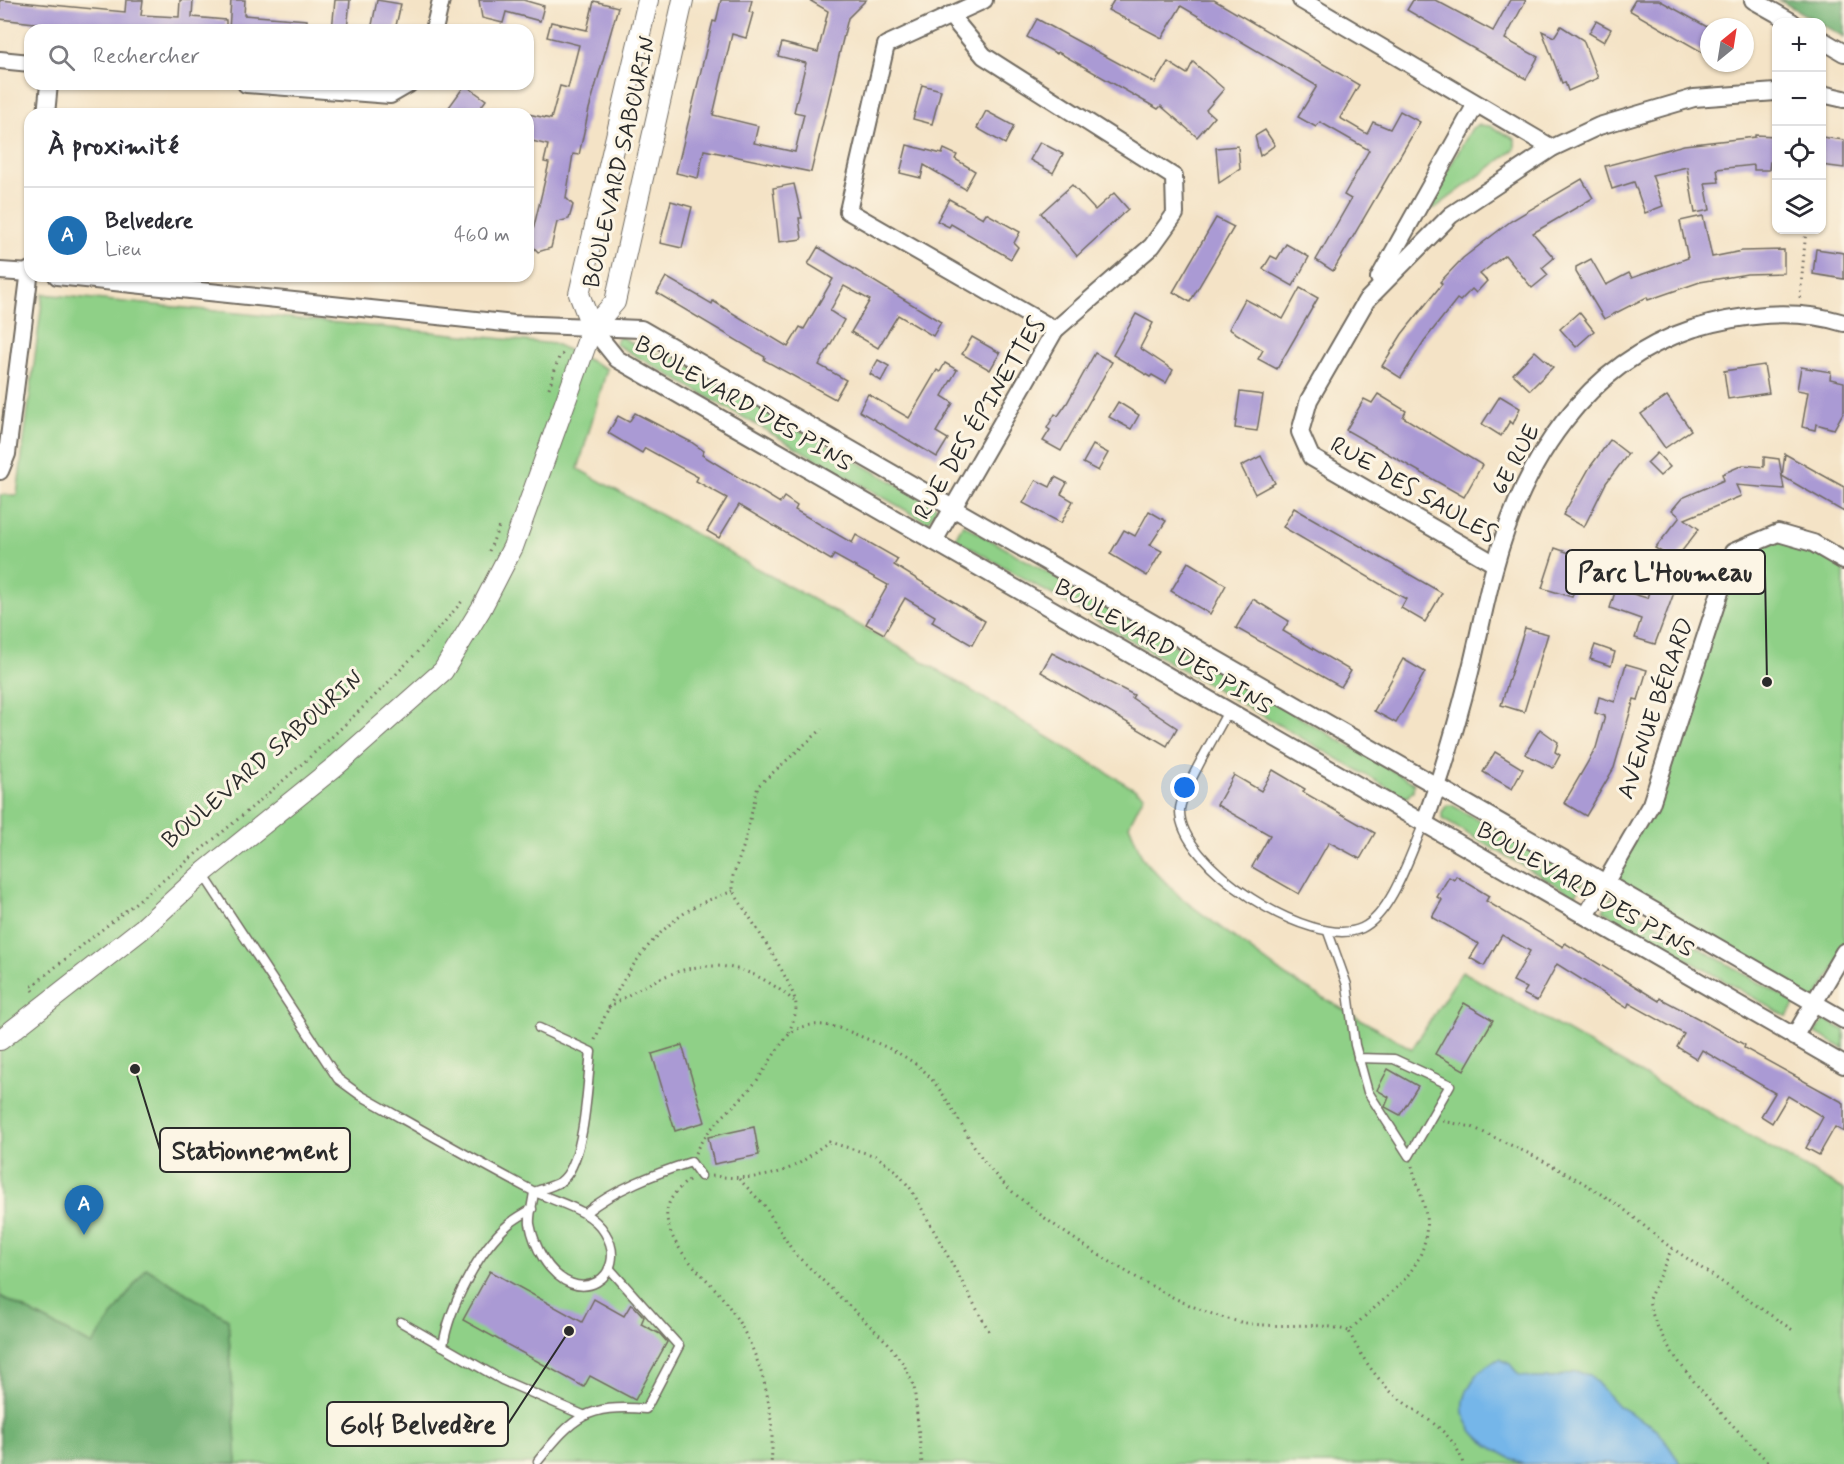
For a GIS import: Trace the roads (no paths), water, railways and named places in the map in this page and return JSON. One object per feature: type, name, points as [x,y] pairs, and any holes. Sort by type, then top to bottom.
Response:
[{"type":"street","points":[[435,24],[441,0]]},
{"type":"street","name":"BOULEVARD SABOURIN","points":[[592,328],[579,294],[648,0]]},
{"type":"street","name":"BOULEVARD SABOURIN","points":[[0,1040],[142,929],[203,873],[338,764],[443,671],[481,609],[513,547],[592,328],[615,302],[683,0]]},
{"type":"street","points":[[984,0],[886,45],[848,211],[1055,330]]},
{"type":"street","points":[[1301,0],[1552,148]]},
{"type":"street","points":[[1753,0],[1785,18]]},
{"type":"street","name":"RUE DES ÉPINETTES","points":[[934,541],[1055,330],[1152,246],[1175,214],[1174,177],[984,56],[950,15]]},
{"type":"street","points":[[1826,43],[1844,52]]},
{"type":"street","points":[[0,60],[24,62]]},
{"type":"street","points":[[47,108],[48,90]]},
{"type":"street","points":[[325,90],[390,95],[399,90]]},
{"type":"street","name":"RUE DES SAULES","points":[[1495,564],[1311,457],[1300,432],[1309,400],[1366,301],[1451,214],[1552,148],[1599,126],[1694,98],[1772,92]]},
{"type":"street","points":[[1826,95],[1844,99]]},
{"type":"street","points":[[1366,301],[1476,104]]},
{"type":"street","points":[[0,271],[24,272]]},
{"type":"street","points":[[1,471],[7,454],[29,282]]},
{"type":"street","points":[[114,282],[514,324],[592,328]]},
{"type":"street","name":"6E RUE","points":[[1424,823],[1437,787],[1470,672],[1495,564],[1513,513],[1553,434],[1581,399],[1601,380],[1638,353],[1680,333],[1711,323],[1762,315],[1798,315],[1844,323]]},
{"type":"street","name":"BOULEVARD DES PINS","points":[[592,328],[641,329],[1844,1020]]},
{"type":"street","name":"BOULEVARD DES PINS","points":[[592,328],[617,359],[1844,1065]]},
{"type":"street","name":"AVENUE BÉRARD","points":[[1586,916],[1651,804],[1732,552],[1778,533],[1813,543],[1844,561]]},
{"type":"street","points":[[1794,1037],[1844,952]]},
{"type":"lane","points":[[1228,711],[1199,765],[1180,809],[1186,837],[1208,865],[1288,921],[1328,932],[1362,928],[1387,906],[1424,823]]},
{"type":"lane","points":[[203,873],[339,1079],[360,1095],[534,1192],[585,1213],[604,1230],[613,1252],[609,1268],[600,1281],[585,1286],[570,1285],[553,1273],[538,1249],[530,1222],[534,1192]]},
{"type":"lane","points":[[1328,932],[1347,985],[1358,1058],[1368,1092],[1409,1156],[1450,1085],[1394,1059],[1358,1058]]},
{"type":"lane","points":[[534,1192],[561,1181],[572,1168],[578,1151],[591,1052],[539,1028]]},
{"type":"lane","points":[[585,1213],[599,1202],[691,1162],[700,1176]]},
{"type":"lane","points":[[443,1346],[446,1328],[457,1300],[474,1270],[507,1225],[532,1209]]},
{"type":"lane","points":[[538,1461],[564,1429],[583,1415],[626,1407],[646,1409],[679,1346],[609,1268]]},
{"type":"lane","points":[[401,1322],[502,1380],[583,1415]]},
{"type":"water","points":[[1500,1359],[1510,1364],[1519,1375],[1534,1378],[1553,1378],[1576,1372],[1590,1375],[1618,1406],[1657,1429],[1681,1464],[1522,1464],[1498,1451],[1486,1444],[1468,1425],[1464,1414],[1464,1401],[1478,1373]]},
{"type":"place","name":"Parc L'Houmeau","points":[[1767,682]]},
{"type":"place","name":"Stationnement","points":[[135,1069]]},
{"type":"place","name":"Belvedere","points":[[84,1235]]},
{"type":"place","name":"Golf Belvedère","points":[[569,1331]]}]
